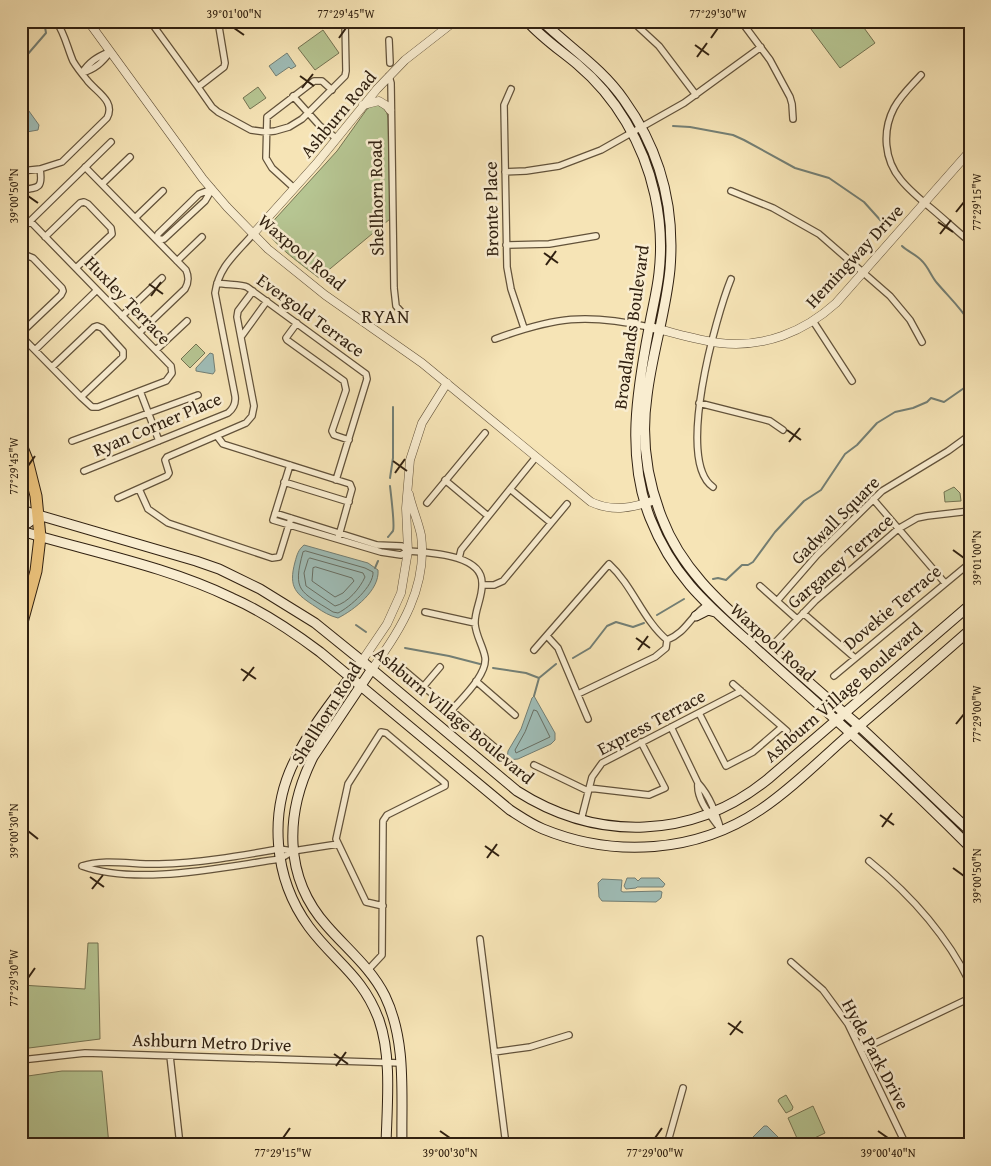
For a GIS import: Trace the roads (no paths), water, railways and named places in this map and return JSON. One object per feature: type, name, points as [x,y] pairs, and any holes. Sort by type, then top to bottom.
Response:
[{"type":"highway","points":[[21,444],[36,496],[40,537],[36,571],[21,626]]},
{"type":"main road","name":"Broadlands Boulevard","points":[[527,21],[590,76],[610,98],[632,132],[647,167],[659,216],[659,272],[637,397],[635,425],[637,458],[645,504]]},
{"type":"main road","name":"Broadlands Boulevard","points":[[542,21],[599,70],[624,99],[641,127],[658,164],[668,202],[670,264],[648,385],[645,424],[646,456],[655,500]]},
{"type":"main road","name":"Waxpool Road","points":[[655,500],[668,532],[682,558],[699,580],[728,610],[859,726],[970,831]]},
{"type":"main road","name":"Waxpool Road","points":[[645,504],[671,560],[685,580],[707,605],[851,733],[970,846]]},
{"type":"main road","name":"Ashburn Village Boulevard","points":[[21,510],[174,553],[226,573],[260,589],[301,613],[362,660],[504,782],[540,805],[562,815],[619,827],[650,827],[691,820],[735,801],[760,786],[970,605]]},
{"type":"main road","points":[[21,523],[28,522],[38,515]]},
{"type":"main road","name":"Ashburn Village Boulevard","points":[[21,531],[176,576],[232,598],[256,610],[295,634],[351,677],[510,810],[542,828],[591,844],[627,847],[671,844],[693,840],[721,830],[750,816],[773,800],[970,630]]},
{"type":"main road","points":[[707,605],[714,605],[728,610]]},
{"type":"main road","points":[[696,616],[708,610],[715,612]]},
{"type":"main road","name":"Shellhorn Road","points":[[362,660],[306,741],[290,769],[278,822],[279,849],[286,883],[302,916],[315,935],[356,978],[369,998],[382,1032],[386,1063],[386,1145]]},
{"type":"main road","name":"Shellhorn Road","points":[[372,669],[308,767],[294,814],[293,851],[302,886],[313,908],[328,928],[368,970],[384,995],[391,1011],[398,1036],[401,1063],[402,1145]]},
{"type":"street","points":[[21,171],[40,169],[62,162],[110,114],[107,101],[73,60],[65,36],[56,21]]},
{"type":"street","name":"Waxpool Road","points":[[88,21],[212,189],[270,252],[396,343],[583,496],[609,509],[645,504],[655,500]]},
{"type":"street","points":[[150,21],[212,107],[244,127],[266,132],[289,127],[308,114],[342,80],[346,71],[345,21]]},
{"type":"street","points":[[198,87],[224,67],[225,63],[218,21]]},
{"type":"street","name":"Ashburn Road","points":[[253,234],[316,164],[389,76],[411,55],[455,21]]},
{"type":"street","points":[[632,21],[659,46],[696,95]]},
{"type":"street","points":[[741,21],[770,60],[790,97],[793,118]]},
{"type":"street","points":[[389,40],[390,64]]},
{"type":"street","points":[[505,172],[544,169],[571,162],[601,150],[684,104],[761,47]]},
{"type":"street","points":[[82,73],[92,70],[102,63],[110,52]]},
{"type":"street","points":[[921,75],[894,108],[888,125],[886,144],[890,162],[906,187],[970,242]]},
{"type":"street","name":"Shellhorn Road","points":[[389,76],[391,83],[394,288],[396,306],[405,316]]},
{"type":"street","points":[[294,188],[268,162],[265,151],[268,116],[318,80],[325,83],[332,90]]},
{"type":"street","name":"Bronte Place","points":[[512,89],[504,105],[506,245],[508,278],[524,328]]},
{"type":"street","points":[[294,96],[308,114],[336,138]]},
{"type":"street","points":[[363,105],[379,101],[390,110]]},
{"type":"street","points":[[21,230],[111,142]]},
{"type":"street","name":"Hemingway Drive","points":[[649,327],[712,342],[746,344],[772,340],[813,322],[836,303],[970,151]]},
{"type":"street","points":[[102,184],[130,157]]},
{"type":"street","points":[[86,167],[177,261],[188,275],[188,285],[139,333]]},
{"type":"street","points":[[21,190],[39,186],[42,180],[40,169]]},
{"type":"street","points":[[157,240],[158,234],[199,194],[212,189]]},
{"type":"street","points":[[135,218],[163,190]]},
{"type":"street","points":[[731,191],[773,208],[804,224],[832,245],[901,309],[922,342]]},
{"type":"street","points":[[46,236],[80,203],[84,202],[112,228],[112,234],[76,268]]},
{"type":"street","name":"Huxley Terrace","points":[[30,221],[171,366],[172,376],[166,381],[140,391]]},
{"type":"street","name":"Ryan Corner Place","points":[[84,471],[228,413],[235,404],[215,293],[224,266],[253,234]]},
{"type":"street","points":[[506,245],[549,244],[596,236]]},
{"type":"street","points":[[177,261],[202,237]]},
{"type":"street","points":[[21,261],[28,256],[33,258],[62,288],[60,296],[21,334],[90,406],[96,407],[140,391],[159,441]]},
{"type":"street","points":[[122,316],[162,278]]},
{"type":"street","points":[[714,487],[704,478],[699,458],[699,403],[719,312],[731,279]]},
{"type":"street","name":"Evergold Terrace","points":[[217,283],[231,286],[244,285],[366,374],[368,379],[336,480]]},
{"type":"street","points":[[35,350],[97,290]]},
{"type":"street","points":[[118,498],[167,476],[165,460],[167,457],[246,423],[252,416],[254,406],[238,311],[253,291]]},
{"type":"street","points":[[241,337],[267,301]]},
{"type":"street","points":[[495,339],[524,328],[555,320],[590,318],[649,327]]},
{"type":"street","points":[[156,350],[187,321]]},
{"type":"street","points":[[813,322],[852,381]]},
{"type":"street","points":[[297,323],[286,338],[346,384],[346,390],[332,432],[334,435],[349,440]]},
{"type":"street","points":[[52,367],[94,327],[102,328],[123,351],[123,356],[81,397]]},
{"type":"street","name":"Shellhorn Road","points":[[362,660],[387,624],[404,581],[408,551],[406,508],[410,460],[417,436],[429,410],[447,383]]},
{"type":"street","points":[[72,441],[198,395]]},
{"type":"street","points":[[699,403],[770,421],[783,430]]},
{"type":"street","points":[[426,503],[485,433]]},
{"type":"street","name":"Gadwall Square","points":[[777,601],[818,555],[873,499],[890,485],[948,451],[970,435]]},
{"type":"street","points":[[217,436],[223,444],[350,484],[352,486],[349,502],[339,536]]},
{"type":"street","points":[[459,558],[461,550],[536,457]]},
{"type":"street","points":[[290,465],[273,520],[290,521],[377,545],[402,546],[408,551],[459,558],[474,567],[481,578],[482,585],[474,623],[486,660],[484,671],[451,711]]},
{"type":"street","points":[[446,480],[488,516]]},
{"type":"street","points":[[284,482],[349,502]]},
{"type":"street","name":"Shellhorn Road","points":[[372,669],[406,618],[418,585],[421,537],[408,487]]},
{"type":"street","points":[[139,489],[148,509],[168,523],[272,558],[279,557],[290,521]]},
{"type":"street","points":[[510,489],[551,523]]},
{"type":"street","points":[[873,499],[944,583]]},
{"type":"street","points":[[482,585],[494,585],[503,581],[567,504]]},
{"type":"street","name":"Garganey Terrace","points":[[770,648],[815,601],[898,529],[917,518],[970,512]]},
{"type":"street","name":"Dovekie Terrace","points":[[834,676],[970,563]]},
{"type":"street","points":[[534,650],[609,564],[623,578],[657,630],[667,640]]},
{"type":"street","points":[[760,586],[797,619]]},
{"type":"street","points":[[667,640],[676,637],[682,632],[707,605]]},
{"type":"street","points":[[425,612],[474,623]]},
{"type":"street","points":[[803,613],[855,658]]},
{"type":"street","points":[[547,636],[558,648],[588,719]]},
{"type":"street","points":[[578,694],[655,657],[666,648],[667,640]]},
{"type":"street","points":[[423,686],[440,667]]},
{"type":"street","points":[[404,670],[498,750]]},
{"type":"street","points":[[476,681],[515,715]]},
{"type":"street","points":[[733,684],[787,731]]},
{"type":"street","name":"Express Terrace","points":[[581,820],[588,789],[594,773],[602,763],[741,691]]},
{"type":"street","points":[[699,714],[726,766],[753,752],[782,726]]},
{"type":"street","points":[[671,727],[698,783],[704,789],[721,830]]},
{"type":"street","points":[[368,970],[382,954],[383,906],[382,853],[384,817],[445,786],[445,783],[386,733],[381,732],[348,784],[336,839],[366,902],[383,906]]},
{"type":"street","points":[[534,765],[588,789],[649,795],[665,788],[641,742]]},
{"type":"street","points":[[293,851],[280,859],[190,871],[149,874],[106,872],[82,866],[93,863],[177,864],[279,849],[293,851],[338,844]]},
{"type":"street","points":[[869,861],[902,890],[931,922],[956,957],[970,983]]},
{"type":"street","points":[[480,939],[506,1145]]},
{"type":"street","name":"Hyde Park Drive","points":[[791,962],[813,980],[832,1001],[848,1024],[906,1145]]},
{"type":"street","points":[[861,1050],[970,998]]},
{"type":"street","points":[[494,1052],[530,1046],[569,1036]]},
{"type":"street","name":"Ashburn Metro Drive","points":[[21,1060],[79,1053],[401,1063]]},
{"type":"street","points":[[170,1056],[180,1145]]},
{"type":"street","points":[[668,1145],[684,1088]]},
{"type":"water","points":[[287,53],[296,66],[291,69],[289,67],[276,76],[269,66]]},
{"type":"water","points":[[21,100],[39,125],[38,130],[21,133]]},
{"type":"water","points":[[210,353],[213,354],[215,371],[213,374],[196,371],[196,368]]},
{"type":"water","points":[[304,545],[368,563],[378,570],[375,585],[358,605],[338,618],[327,614],[299,594],[293,584],[293,571],[297,555]]},
{"type":"water","points":[[534,696],[555,733],[555,740],[551,744],[518,759],[507,760],[508,751],[521,729]]},
{"type":"water","points":[[627,878],[635,878],[638,881],[641,878],[659,878],[665,884],[663,887],[626,889],[624,886]]},
{"type":"water","points":[[602,879],[622,880],[621,891],[623,892],[660,891],[662,892],[661,898],[656,902],[602,901],[599,897],[598,883]]},
{"type":"water","points":[[764,1126],[767,1126],[786,1145],[755,1145],[753,1137]]},
{"type":"waterway","points":[[21,62],[46,33],[45,27]]},
{"type":"waterway","points":[[673,126],[690,127],[733,135],[795,168],[829,178],[864,202],[882,222],[887,232]]},
{"type":"waterway","points":[[902,246],[923,262],[970,323]]},
{"type":"waterway","points":[[713,579],[726,580],[742,565],[748,565],[753,562],[775,532],[804,501],[821,490],[845,454],[857,445],[877,423],[895,412],[913,408],[927,402],[931,398],[944,402],[970,382]]},
{"type":"waterway","points":[[390,478],[393,458],[393,407]]},
{"type":"waterway","points":[[388,537],[393,531],[390,486]]},
{"type":"waterway","points":[[375,568],[378,561]]},
{"type":"waterway","points":[[657,615],[684,599]]},
{"type":"waterway","points":[[573,658],[590,648],[607,626],[616,622],[633,627],[644,623]]},
{"type":"waterway","points":[[356,625],[366,632]]},
{"type":"waterway","points":[[405,648],[480,664]]},
{"type":"waterway","points":[[534,696],[539,678],[556,664]]},
{"type":"waterway","points":[[493,668],[526,673],[539,678]]},
{"type":"district","name":"RYAN","points":[[386,316]]}]
